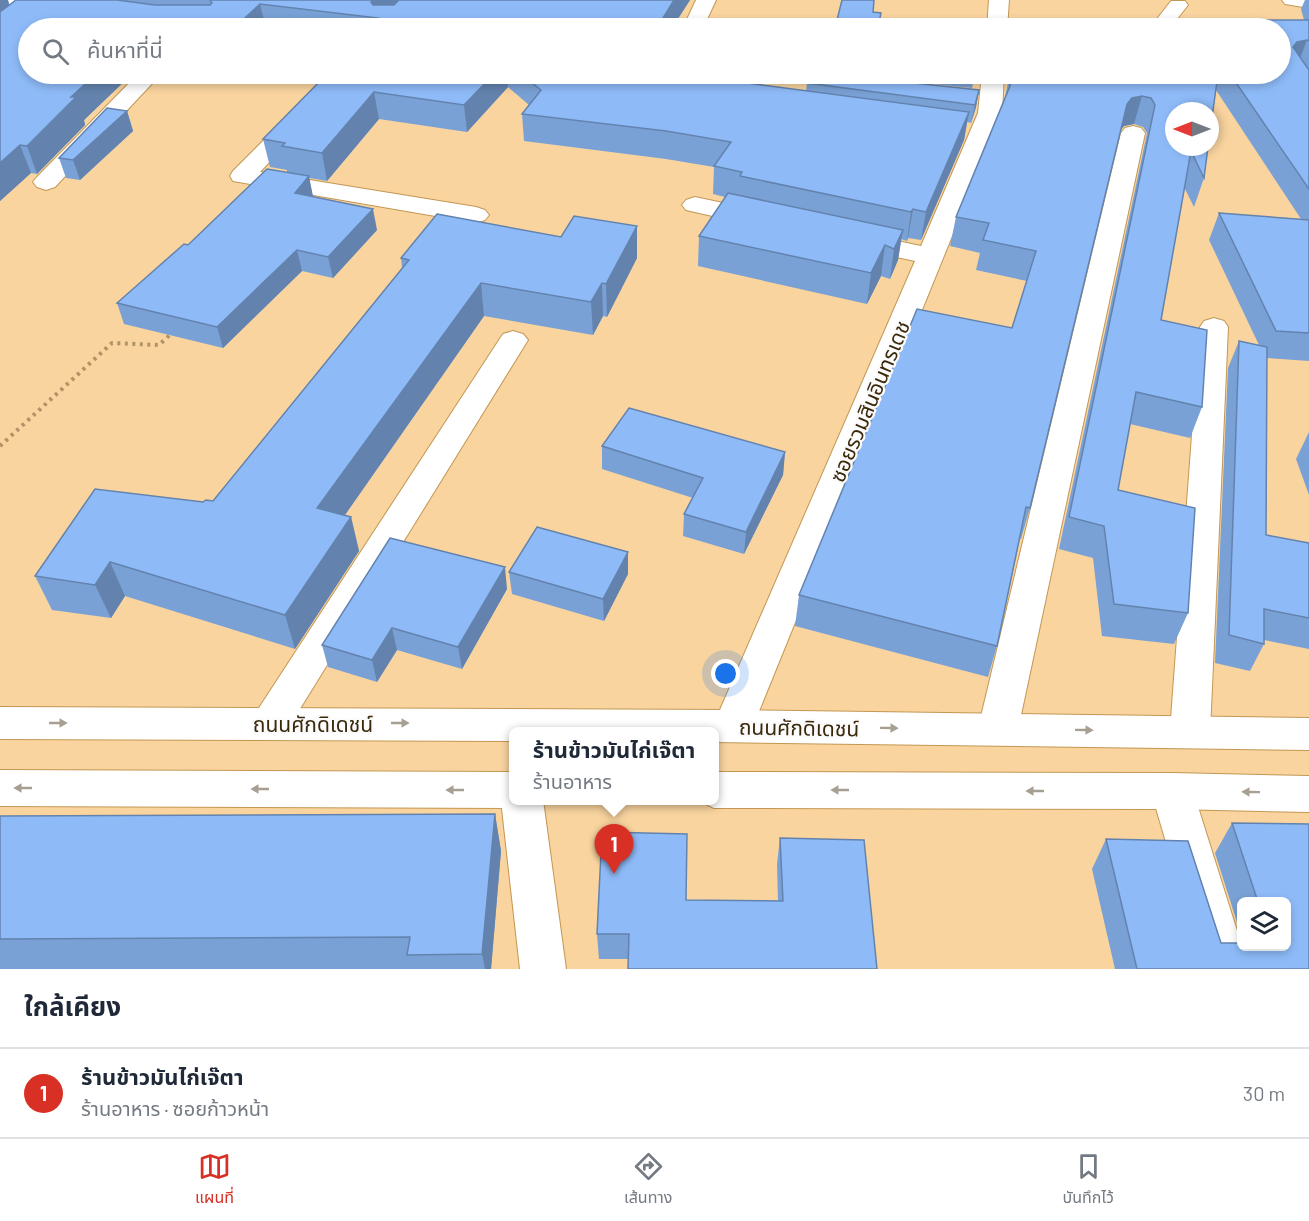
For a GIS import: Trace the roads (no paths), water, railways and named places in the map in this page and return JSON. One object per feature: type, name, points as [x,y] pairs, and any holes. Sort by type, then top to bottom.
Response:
[{"type":"street","points":[[698,18],[706,0]]},
{"type":"street","points":[[998,18],[999,0]]},
{"type":"street","points":[[1292,0],[1309,2]]},
{"type":"street","points":[[0,1],[38,2],[80,11]]},
{"type":"street","points":[[19,18],[38,2]]},
{"type":"street","points":[[1168,18],[1178,5]]},
{"type":"street","points":[[9,26],[18,19]]},
{"type":"street","points":[[46,182],[140,84]]},
{"type":"street","points":[[332,84],[242,176],[476,215]]},
{"type":"street","points":[[640,94],[674,97],[674,84]]},
{"type":"street","name":"ซอยรวมสินอินทรเดช","points":[[734,726],[930,256],[970,131],[990,113],[984,90]]},
{"type":"street","points":[[998,729],[1133,133]]},
{"type":"street","points":[[695,205],[784,225]]},
{"type":"street","points":[[829,234],[930,256]]},
{"type":"street","points":[[1190,732],[1214,327]]},
{"type":"street","points":[[271,723],[513,340]]},
{"type":"street","name":"ถนนศักดิเดชน์","points":[[0,723],[734,726],[1309,734]]},
{"type":"street","points":[[0,788],[509,790]]},
{"type":"street","points":[[719,790],[1172,791],[1309,794]]},
{"type":"street","points":[[1172,791],[1226,969]]},
{"type":"street","points":[[522,805],[543,969]]},
{"type":"place","name":"ร้านข้าวมันไก่เจ๊ตา","points":[[614,874]]}]
